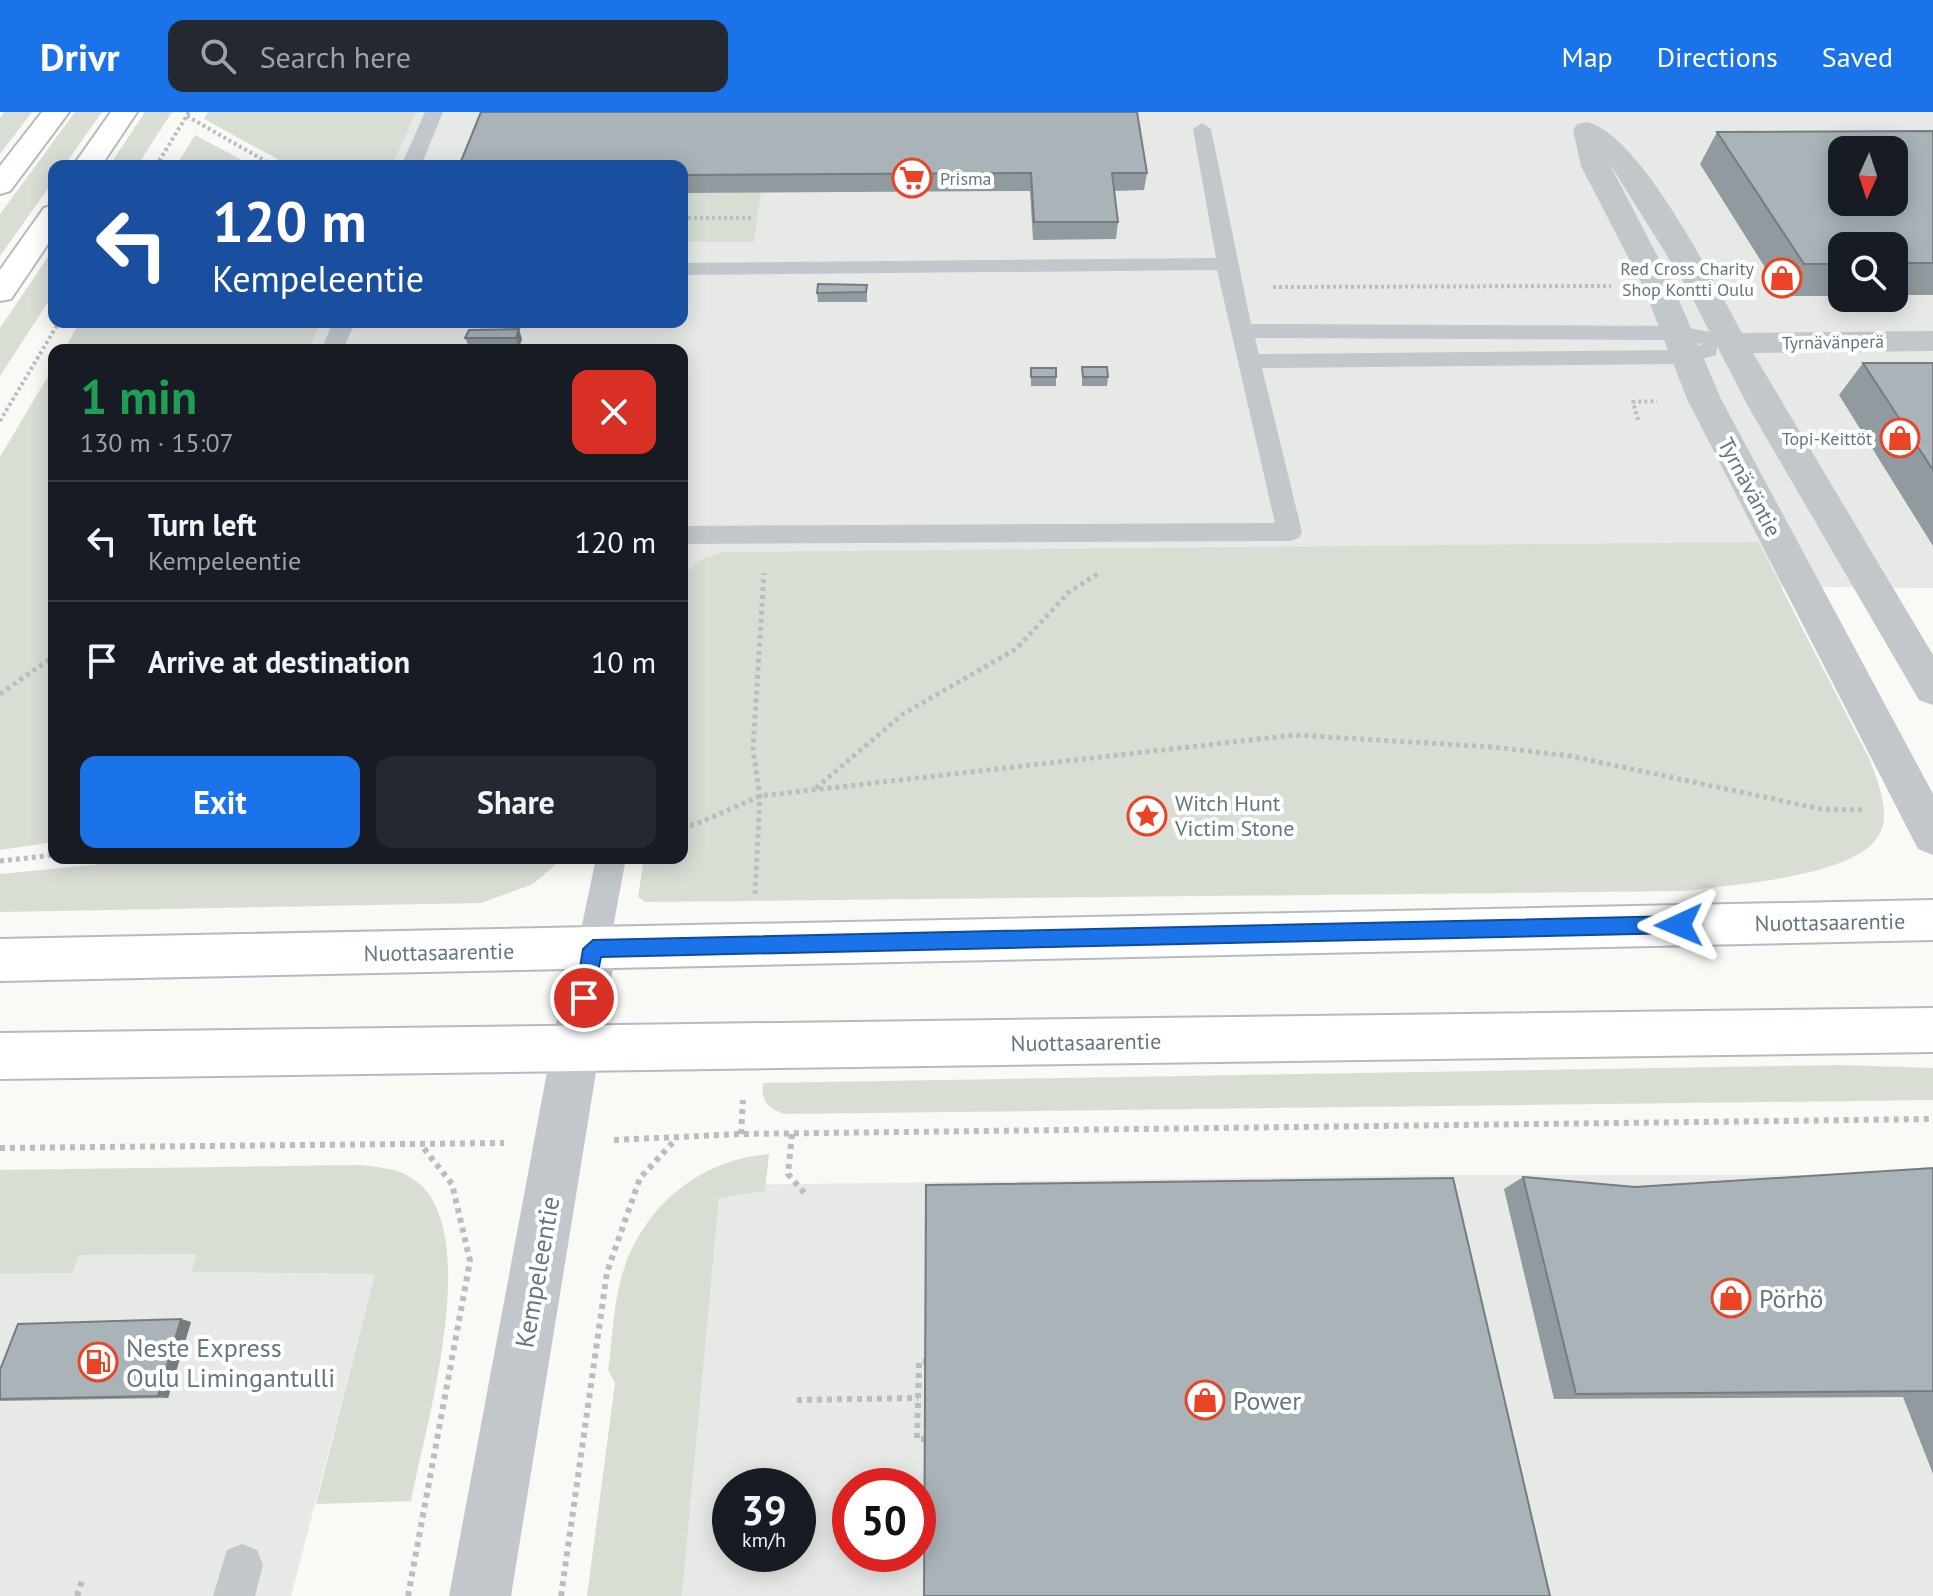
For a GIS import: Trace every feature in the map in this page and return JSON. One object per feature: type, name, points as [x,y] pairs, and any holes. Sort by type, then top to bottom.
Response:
[{"type":"main road","points":[[0,185],[56,112]]},
{"type":"main road","points":[[91,160],[124,112]]},
{"type":"main road","points":[[0,292],[48,223]]},
{"type":"main road","name":"Nuottasaarentie","points":[[0,960],[1933,920]]},
{"type":"main road","name":"Nuottasaarentie","points":[[0,1056],[1933,1030]]},
{"type":"street","name":"Tyrnäväntie","points":[[1580,121],[1626,162],[1733,343],[1766,408],[1933,689]]},
{"type":"street","name":"Tyrnäväntie","points":[[1580,121],[1595,166],[1658,286],[1681,345],[1927,824]]},
{"type":"street","name":"Tyrnävänperä","points":[[1733,343],[1933,341]]},
{"type":"street","name":"Kempeleentie","points":[[480,1596],[593,949]]},
{"type":"lane","points":[[414,160],[434,112]]},
{"type":"lane","points":[[688,535],[1290,532],[1226,264],[1226,246],[1202,129]]},
{"type":"lane","points":[[688,269],[1226,264]]},
{"type":"lane","points":[[1242,331],[1681,345]]},
{"type":"lane","points":[[1249,361],[1733,343]]},
{"type":"lane","points":[[593,949],[610,864]]},
{"type":"path","points":[[160,160],[188,114],[264,160]]},
{"type":"path","points":[[688,218],[753,218]]},
{"type":"path","points":[[0,421],[55,328]]},
{"type":"path","points":[[816,789],[903,714],[1016,649],[1069,592],[1156,532]]},
{"type":"path","points":[[753,945],[760,796],[753,750],[766,535]]},
{"type":"path","points":[[0,694],[48,660]]},
{"type":"path","points":[[688,825],[760,796],[1294,735],[1493,747],[1570,756],[1821,809],[1927,824]]},
{"type":"path","points":[[0,861],[48,856]]},
{"type":"path","points":[[741,1134],[747,1044]]},
{"type":"path","points":[[0,1148],[422,1146],[677,1139],[741,1134],[1933,1119]]},
{"type":"path","points":[[792,1134],[788,1174],[807,1196]]},
{"type":"path","points":[[561,1596],[607,1272],[640,1178],[677,1139]]},
{"type":"path","points":[[408,1596],[470,1261],[452,1184],[422,1146]]},
{"type":"path","points":[[926,1439],[917,1439],[919,1362],[927,1361]]},
{"type":"path","points":[[797,1400],[918,1398]]},
{"type":"path","points":[[77,1596],[83,1577]]},
{"type":"shaded area","points":[[4,112],[32,112],[0,154],[0,118]]},
{"type":"shaded area","points":[[75,112],[102,112],[68,160],[48,160],[48,188],[0,256],[0,214]]},
{"type":"shaded area","points":[[145,112],[172,112],[141,160],[113,160]]},
{"type":"shaded area","points":[[208,112],[416,112],[395,160],[279,160],[204,119]]},
{"type":"shaded area","points":[[402,112],[1933,112],[1933,588],[688,575],[688,344],[298,344],[305,328],[688,328],[688,160],[381,160]]},
{"type":"shaded area","points":[[195,135],[242,160],[180,160]]},
{"type":"shaded area","points":[[761,192],[754,242],[688,242],[688,193]]},
{"type":"shaded area","points":[[48,257],[48,302],[0,376],[0,328]]},
{"type":"shaded area","points":[[77,328],[318,328],[311,344],[67,344]]},
{"type":"shaded area","points":[[48,376],[48,843],[0,850],[0,457]]},
{"type":"shaded area","points":[[1758,542],[1870,760],[1882,795],[1884,814],[1881,831],[1869,847],[1822,869],[1685,891],[645,902],[638,897],[643,864],[688,864],[688,571],[704,559],[724,552]]},
{"type":"shaded area","points":[[101,864],[556,864],[533,884],[481,903],[0,912],[0,874]]},
{"type":"shaded area","points":[[1841,1065],[1933,1068],[1933,1100],[784,1114],[766,1103],[763,1089],[763,1083]]},
{"type":"shaded area","points":[[769,1154],[765,1191],[719,1198],[682,1596],[587,1596],[615,1383],[608,1370],[618,1291],[625,1266],[648,1223],[680,1188],[722,1165]]},
{"type":"shaded area","points":[[358,1165],[395,1171],[416,1181],[436,1206],[446,1242],[448,1286],[444,1333],[437,1382],[411,1501],[316,1504],[375,1274],[191,1272],[197,1254],[79,1255],[72,1273],[0,1274],[0,1170]]},
{"type":"shaded area","points":[[1445,1175],[1933,1175],[1933,1596],[682,1596],[720,1185]]},
{"type":"shaded area","points":[[198,1254],[192,1272],[375,1274],[291,1596],[0,1596],[0,1274],[71,1273],[79,1255]]},
{"type":"building","name":"Prisma","points":[[481,112],[1137,112],[1147,173],[1112,173],[1118,222],[1034,222],[1031,173],[688,175],[688,160],[461,160]]},
{"type":"building","points":[[1933,131],[1933,263],[1908,263],[1908,232],[1828,232],[1828,264],[1804,264],[1717,132]]},
{"type":"building","points":[[818,284],[867,285],[866,292],[817,293]]},
{"type":"building","points":[[519,329],[516,338],[465,338],[469,330]]},
{"type":"building","points":[[1863,363],[1933,363],[1933,470]]},
{"type":"building","points":[[1082,367],[1107,367],[1108,377],[1083,377]]},
{"type":"building","points":[[1031,368],[1056,368],[1056,377],[1031,377]]},
{"type":"building","name":"Pörhö","points":[[1933,1168],[1933,1391],[1576,1394],[1523,1177],[1635,1187]]},
{"type":"building","name":"Power","points":[[1453,1178],[1550,1596],[924,1596],[924,1572],[936,1572],[936,1468],[925,1468],[926,1185]]},
{"type":"building","name":"Neste Express Oulu Limingantulli","points":[[181,1319],[158,1396],[0,1399],[0,1370],[18,1324]]},
{"type":"place","name":"Prisma","points":[[912,178]]},
{"type":"place","name":"Red Cross Charity Shop Kontti Oulu","points":[[1782,278]]},
{"type":"place","name":"Topi-Keittöt","points":[[1900,438]]},
{"type":"place","name":"Witch Hunt Victim Stone","points":[[1147,816]]},
{"type":"place","name":"Pörhö","points":[[1731,1298]]},
{"type":"place","name":"Neste Express Oulu Limingantulli","points":[[98,1362]]},
{"type":"place","name":"Power","points":[[1205,1400]]},
{"type":"route","points":[[584,998],[593,949],[1679,925]]}]
